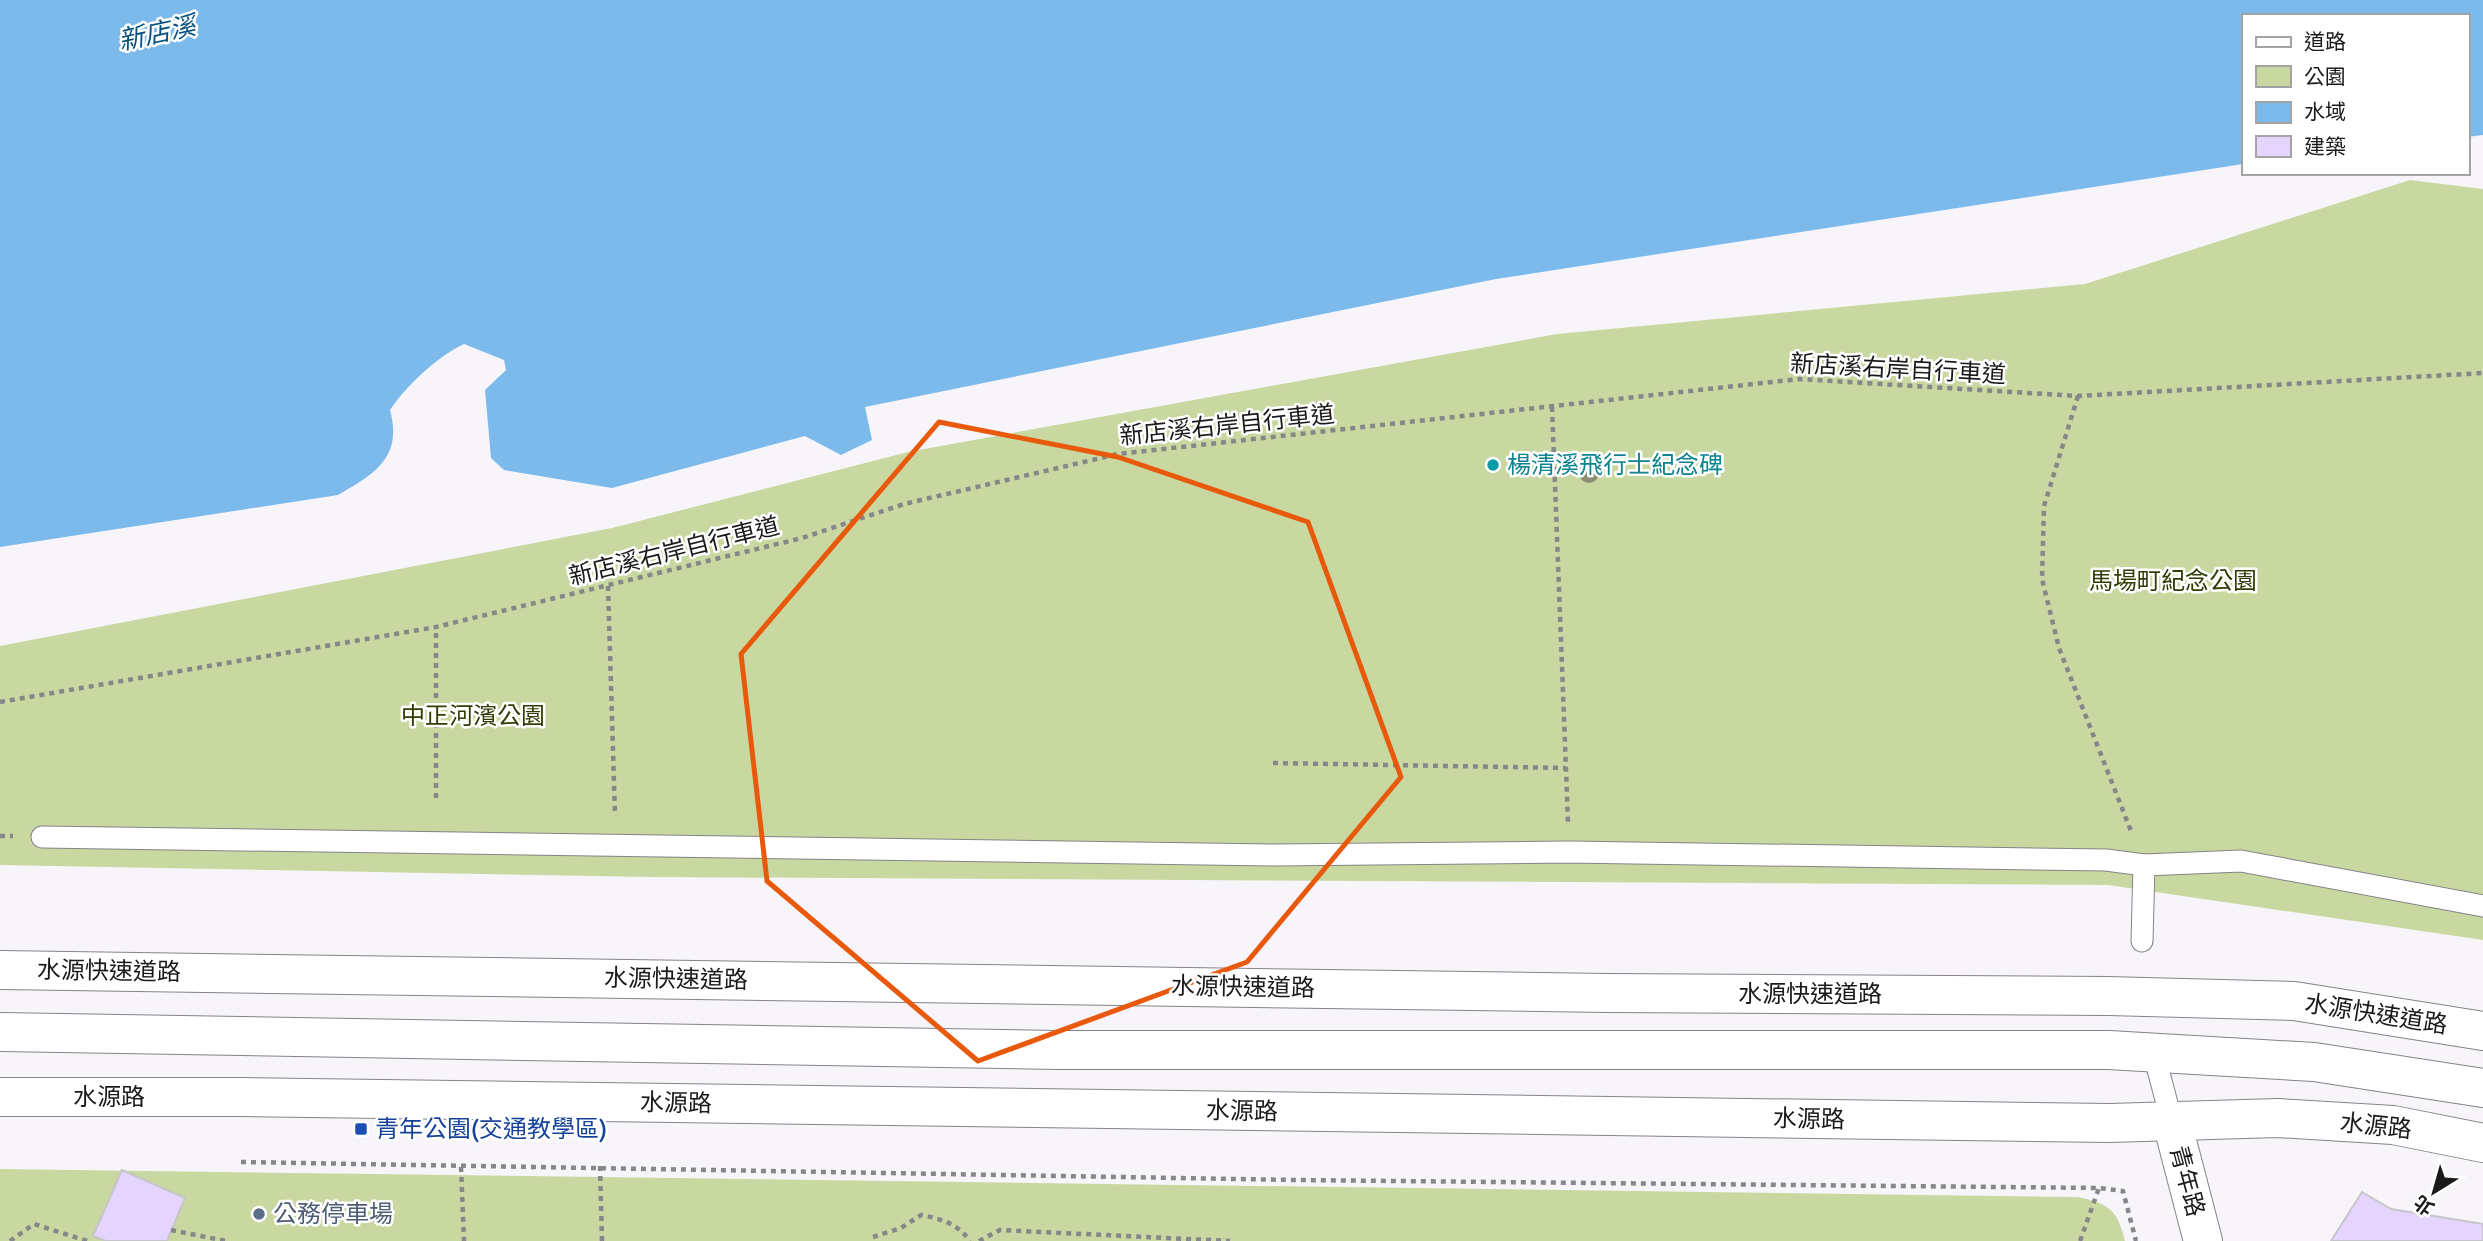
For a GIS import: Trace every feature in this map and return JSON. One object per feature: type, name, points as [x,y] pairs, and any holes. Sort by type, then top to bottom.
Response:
[{"type":"main road","name":"水源快速道路","points":[[0,970],[1579,992],[2108,996],[2294,1001],[2483,1031]]},
{"type":"main road","points":[[0,1032],[1058,1051],[2153,1051],[2314,1062],[2483,1088]]},
{"type":"main road","name":"水源路","points":[[0,1097],[244,1097],[2172,1122],[2278,1118],[2393,1125],[2483,1143]]},
{"type":"main road","name":"青年路","points":[[2172,1122],[2203,1241]]},
{"type":"lane","points":[[42,837],[1275,855],[1569,852],[2106,860],[2144,864],[2241,861],[2483,906]]},
{"type":"lane","points":[[2142,941],[2144,864]]},
{"type":"lane","points":[[2153,1051],[2172,1122]]},
{"type":"path","name":"新店溪右岸自行車道","points":[[0,702],[436,627],[802,538],[904,504],[1118,454],[1799,379],[2078,396],[2483,373]]},
{"type":"path","points":[[2078,396],[2044,506],[2042,579],[2059,648],[2144,864]]},
{"type":"path","points":[[1552,407],[1569,852]]},
{"type":"path","points":[[608,586],[616,845]]},
{"type":"path","points":[[436,627],[436,798]]},
{"type":"path","points":[[1273,763],[1566,768]]},
{"type":"path","points":[[241,1162],[461,1167],[600,1166],[1281,1180],[2099,1188],[2123,1191],[2137,1241]]},
{"type":"path","points":[[600,1166],[602,1241]]},
{"type":"path","points":[[461,1167],[464,1241]]},
{"type":"path","points":[[2080,1241],[2099,1188]]},
{"type":"path","points":[[873,1237],[901,1228],[921,1215],[944,1219],[963,1232],[970,1241]]},
{"type":"path","points":[[10,1241],[33,1224],[87,1241]]},
{"type":"path","points":[[172,1230],[226,1241]]},
{"type":"path","points":[[979,1241],[1000,1230],[1230,1241]]},
{"type":"path","points":[[1030,1232],[1030,1241]]},
{"type":"highlighted area","points":[[939,422],[1118,457],[1308,522],[1401,777],[1247,962],[978,1061],[767,881],[741,654]]},
{"type":"green space","name":"馬場町紀念公園","points":[[2410,180],[2483,189],[2483,940],[2108,885],[650,877],[0,865],[0,646],[612,528],[908,452],[1557,334],[2085,284]]},
{"type":"green space","points":[[0,1169],[2078,1197],[2097,1202],[2110,1210],[2119,1222],[2125,1241],[0,1241]]},
{"type":"water","name":"新店溪","points":[[0,0],[2483,0],[2483,135],[2469,137],[2469,14],[2242,14],[2242,164],[1496,279],[865,407],[872,440],[841,455],[805,436],[612,488],[504,470],[491,458],[485,390],[506,370],[504,360],[464,344],[433,364],[397,401],[390,410],[393,427],[389,452],[374,472],[338,495],[0,547]]},
{"type":"building","points":[[122,1170],[185,1198],[167,1241],[106,1241],[93,1236]]},
{"type":"building","points":[[2362,1192],[2391,1209],[2483,1224],[2483,1241],[2331,1241]]},
{"type":"place","name":"楊清溪飛行士紀念碑","points":[[1493,465]]},
{"type":"place","name":"青年公園(交通教學區)","points":[[361,1129]]},
{"type":"place","name":"公務停車場","points":[[259,1214]]},
{"type":"park label","name":"中正河濱公園","points":[[473,716]]}]
